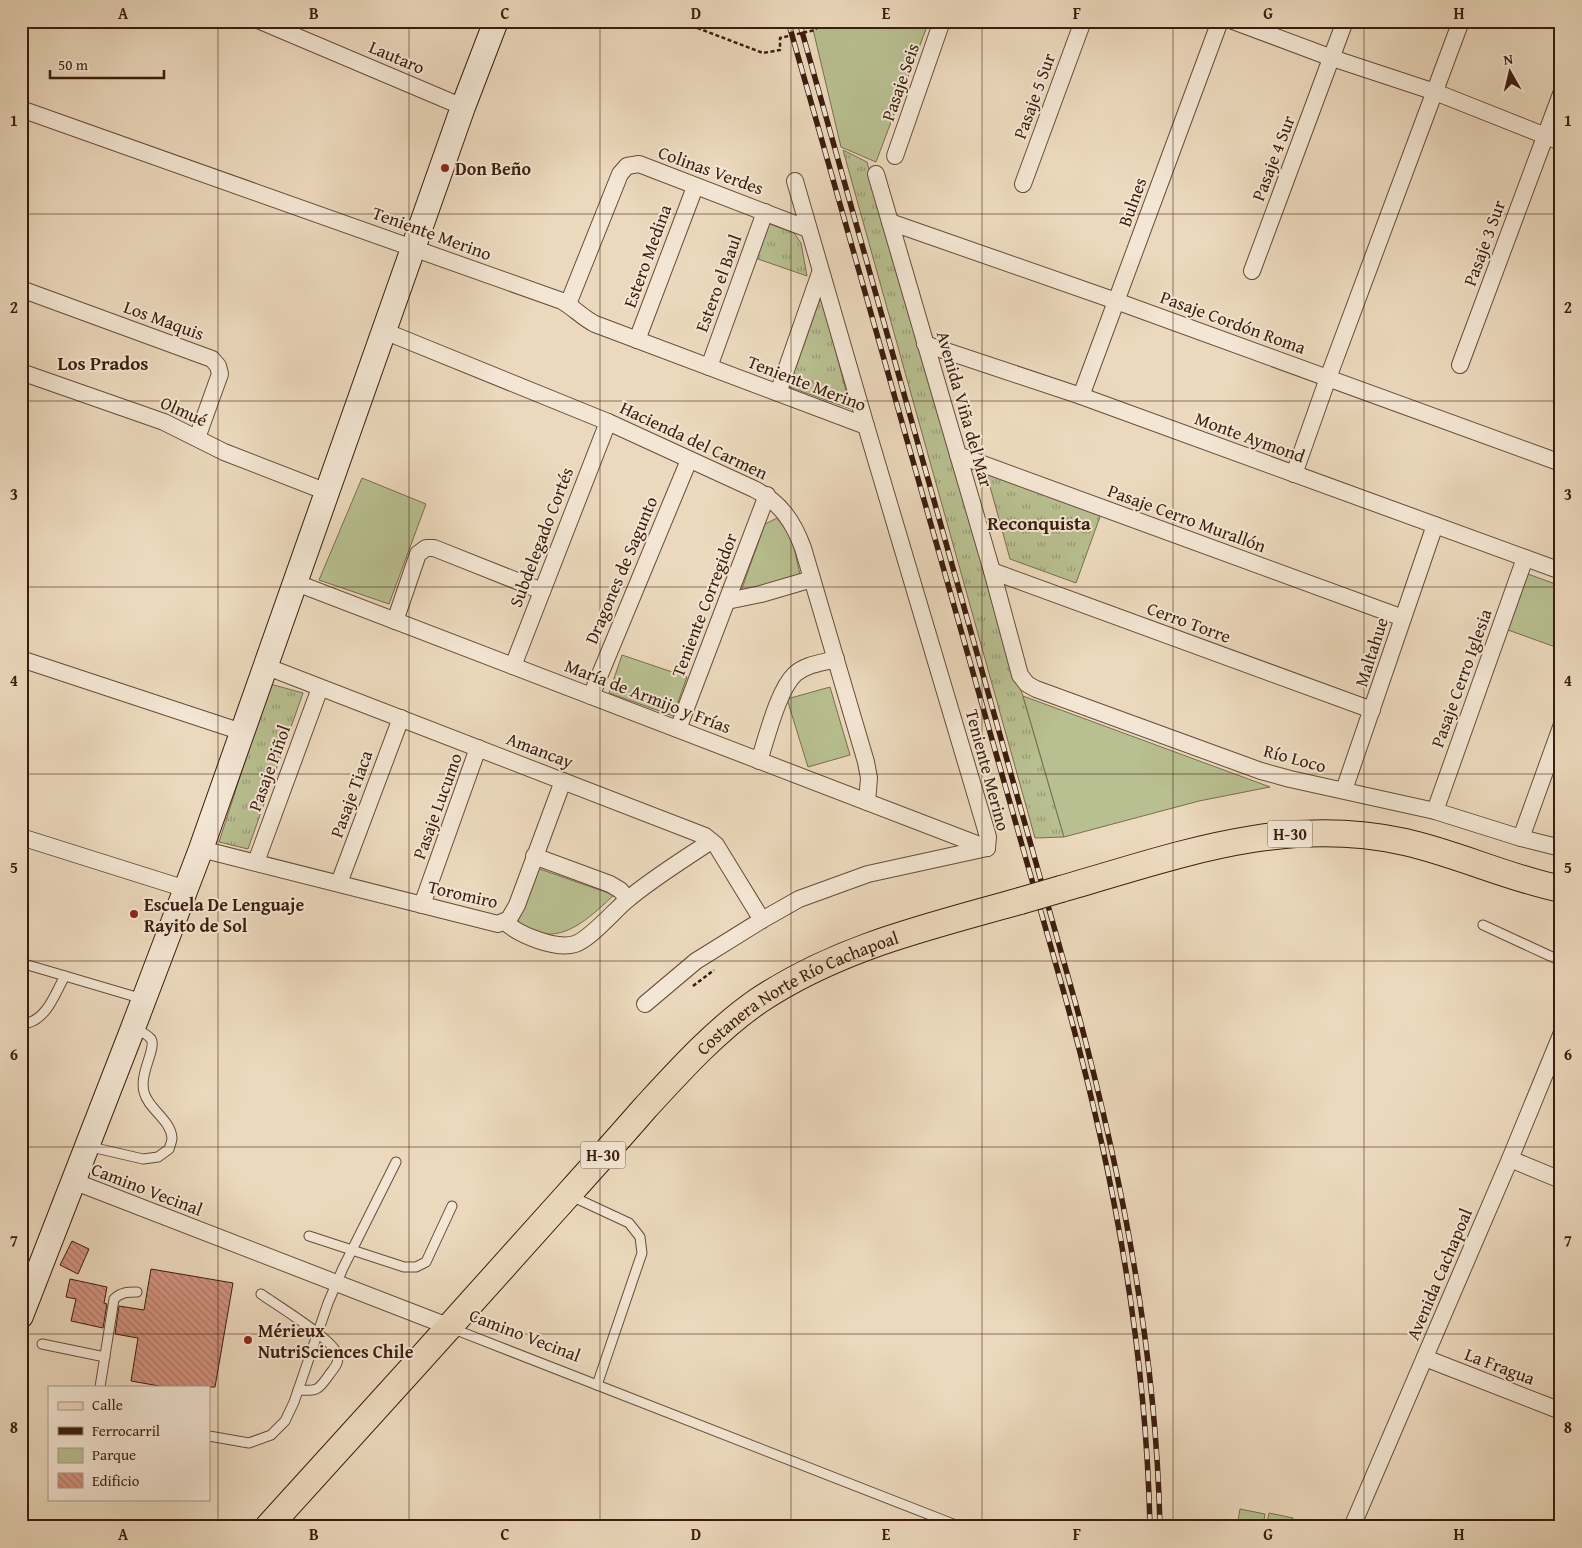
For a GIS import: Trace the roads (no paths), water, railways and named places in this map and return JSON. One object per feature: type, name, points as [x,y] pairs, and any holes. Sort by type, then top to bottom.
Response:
[{"type":"main road","points":[[21,1316],[134,1028],[201,849],[413,247],[496,21]]},
{"type":"main road","name":"Costanera Norte Río Cachapoal","points":[[268,1527],[694,1056],[714,1036],[758,1002],[802,975],[846,954],[891,938],[1202,849],[1262,837],[1311,832],[1359,835],[1406,842],[1519,878],[1561,889]]},
{"type":"main road","name":"Costanera Norte Río Cachapoal","points":[[1519,878],[1550,899],[1561,904]]},
{"type":"street","name":"Lautaro","points":[[260,21],[463,107]]},
{"type":"street","name":"Pasaje Seis","points":[[895,156],[942,21]]},
{"type":"street","name":"Pasaje 5 Sur","points":[[1023,184],[1083,21]]},
{"type":"street","name":"Bulnes","points":[[1081,396],[1220,21]]},
{"type":"street","points":[[1233,21],[1332,58],[1435,92],[1561,142]]},
{"type":"street","name":"Pasaje 4 Sur","points":[[1252,272],[1345,21]]},
{"type":"street","points":[[1294,474],[1461,21]]},
{"type":"street","name":"Pasaje 3 Sur","points":[[1460,365],[1561,94]]},
{"type":"street","name":"Teniente Merino","points":[[21,109],[413,247],[568,304],[586,320],[866,426],[984,823],[988,837],[988,848],[868,874],[799,899],[696,961],[645,1004]]},
{"type":"street","name":"Colinas Verdes","points":[[568,304],[620,174],[627,166],[639,164],[694,187],[808,229]]},
{"type":"street","name":"Avenida Viña del Mar","points":[[876,174],[992,571],[1020,675],[1027,684]]},
{"type":"street","points":[[794,181],[866,426]]},
{"type":"street","name":"Estero Medina","points":[[637,340],[694,187]]},
{"type":"street","name":"Estero el Baul","points":[[709,368],[765,212]]},
{"type":"street","name":"Pasaje Cordón Roma","points":[[890,222],[1116,301],[1561,462]]},
{"type":"street","points":[[778,393],[820,273]]},
{"type":"street","name":"Los Maquis","points":[[21,289],[212,359],[218,366],[220,374],[197,438]]},
{"type":"street","name":"Hacienda del Carmen","points":[[384,331],[608,422],[767,495],[782,509],[794,524],[803,548],[868,770],[869,789],[867,802]]},
{"type":"street","name":"Monte Aymond","points":[[925,344],[1081,396],[1561,571]]},
{"type":"street","name":"Olmué","points":[[21,372],[164,422],[242,460],[327,492]]},
{"type":"street","name":"Subdelegado Cortés","points":[[513,666],[608,422]]},
{"type":"street","name":"Pasaje Cerro Murallón","points":[[958,455],[1403,618]]},
{"type":"street","name":"Dragones de Sagunto","points":[[591,696],[689,460]]},
{"type":"street","name":"Teniente Corregidor","points":[[678,729],[767,495]]},
{"type":"street","name":"Maltahue","points":[[1344,790],[1435,525]]},
{"type":"street","points":[[395,621],[418,554],[426,548],[434,548],[542,591]]},
{"type":"street","name":"Pasaje Cerro Iglesia","points":[[1435,811],[1525,558]]},
{"type":"street","name":"Cerro Torre","points":[[992,571],[1372,710]]},
{"type":"street","points":[[727,600],[761,594],[812,579]]},
{"type":"street","name":"María de Armijo y Frías","points":[[294,582],[988,848]]},
{"type":"street","points":[[21,659],[242,732]]},
{"type":"street","points":[[760,761],[784,688],[796,673],[810,665],[836,660]]},
{"type":"street","name":"Amancay","points":[[265,666],[698,832],[711,841],[721,853],[762,920]]},
{"type":"street","name":"Río Loco","points":[[1027,684],[1036,689],[1261,771],[1435,811],[1521,838],[1561,848]]},
{"type":"street","name":"Pasaje Piñol","points":[[256,862],[320,688]]},
{"type":"street","name":"Pasaje Tiaca","points":[[339,884],[400,718]]},
{"type":"street","points":[[1521,838],[1561,726]]},
{"type":"street","name":"Pasaje Lucumo","points":[[422,905],[478,748]]},
{"type":"street","points":[[505,922],[517,906],[563,781]]},
{"type":"street","points":[[21,837],[186,889]]},
{"type":"street","name":"Toromiro","points":[[201,849],[490,923],[498,924],[505,922],[516,931],[561,946],[576,944],[586,938],[628,899],[711,841]]},
{"type":"street","points":[[534,856],[610,884],[620,890],[628,899]]},
{"type":"street","name":"Avenida Cachapoal","points":[[1352,1527],[1559,1044]]},
{"type":"street","points":[[1510,1159],[1561,1180]]},
{"type":"street","name":"Camino Vecinal","points":[[73,1182],[450,1327]]},
{"type":"street","name":"La Fragua","points":[[1425,1358],[1561,1411]]},
{"type":"lane","points":[[1483,925],[1561,961]]},
{"type":"lane","points":[[21,963],[144,999]]},
{"type":"lane","points":[[21,1019],[28,1023],[38,1020],[44,1014],[65,976]]},
{"type":"lane","points":[[87,1146],[142,1159],[158,1157],[170,1149],[172,1136],[166,1124],[149,1104],[144,1092],[142,1080],[153,1048],[152,1042],[150,1038],[134,1028]]},
{"type":"lane","points":[[210,1436],[250,1443],[271,1435],[285,1421],[336,1284],[396,1162]]},
{"type":"lane","points":[[568,1194],[629,1223],[640,1237],[642,1253],[597,1385]]},
{"type":"lane","points":[[309,1236],[404,1267],[416,1267],[426,1262],[452,1206]]},
{"type":"lane","points":[[100,1386],[114,1298],[124,1292],[137,1292]]},
{"type":"lane","points":[[261,1294],[317,1332],[336,1349],[338,1362],[321,1387],[317,1390],[298,1390]]},
{"type":"lane","name":"Camino Vecinal","points":[[450,1327],[961,1527]]},
{"type":"lane","points":[[42,1344],[105,1357]]},
{"type":"railway","points":[[788,21],[1064,993],[1098,1124],[1112,1190],[1134,1324],[1142,1391],[1150,1527]]},
{"type":"railway","points":[[799,21],[1093,1069],[1122,1198],[1144,1329],[1152,1394],[1160,1527]]},
{"type":"place","name":"Don Beño","points":[[445,168]]},
{"type":"place","name":"Escuela De Lenguaje Rayito de Sol","points":[[134,914]]},
{"type":"place","name":"Mérieux NutriSciences Chile","points":[[248,1340]]},
{"type":"district","name":"Los Prados","points":[[103,363]]},
{"type":"district","name":"Reconquista","points":[[1039,523]]}]
